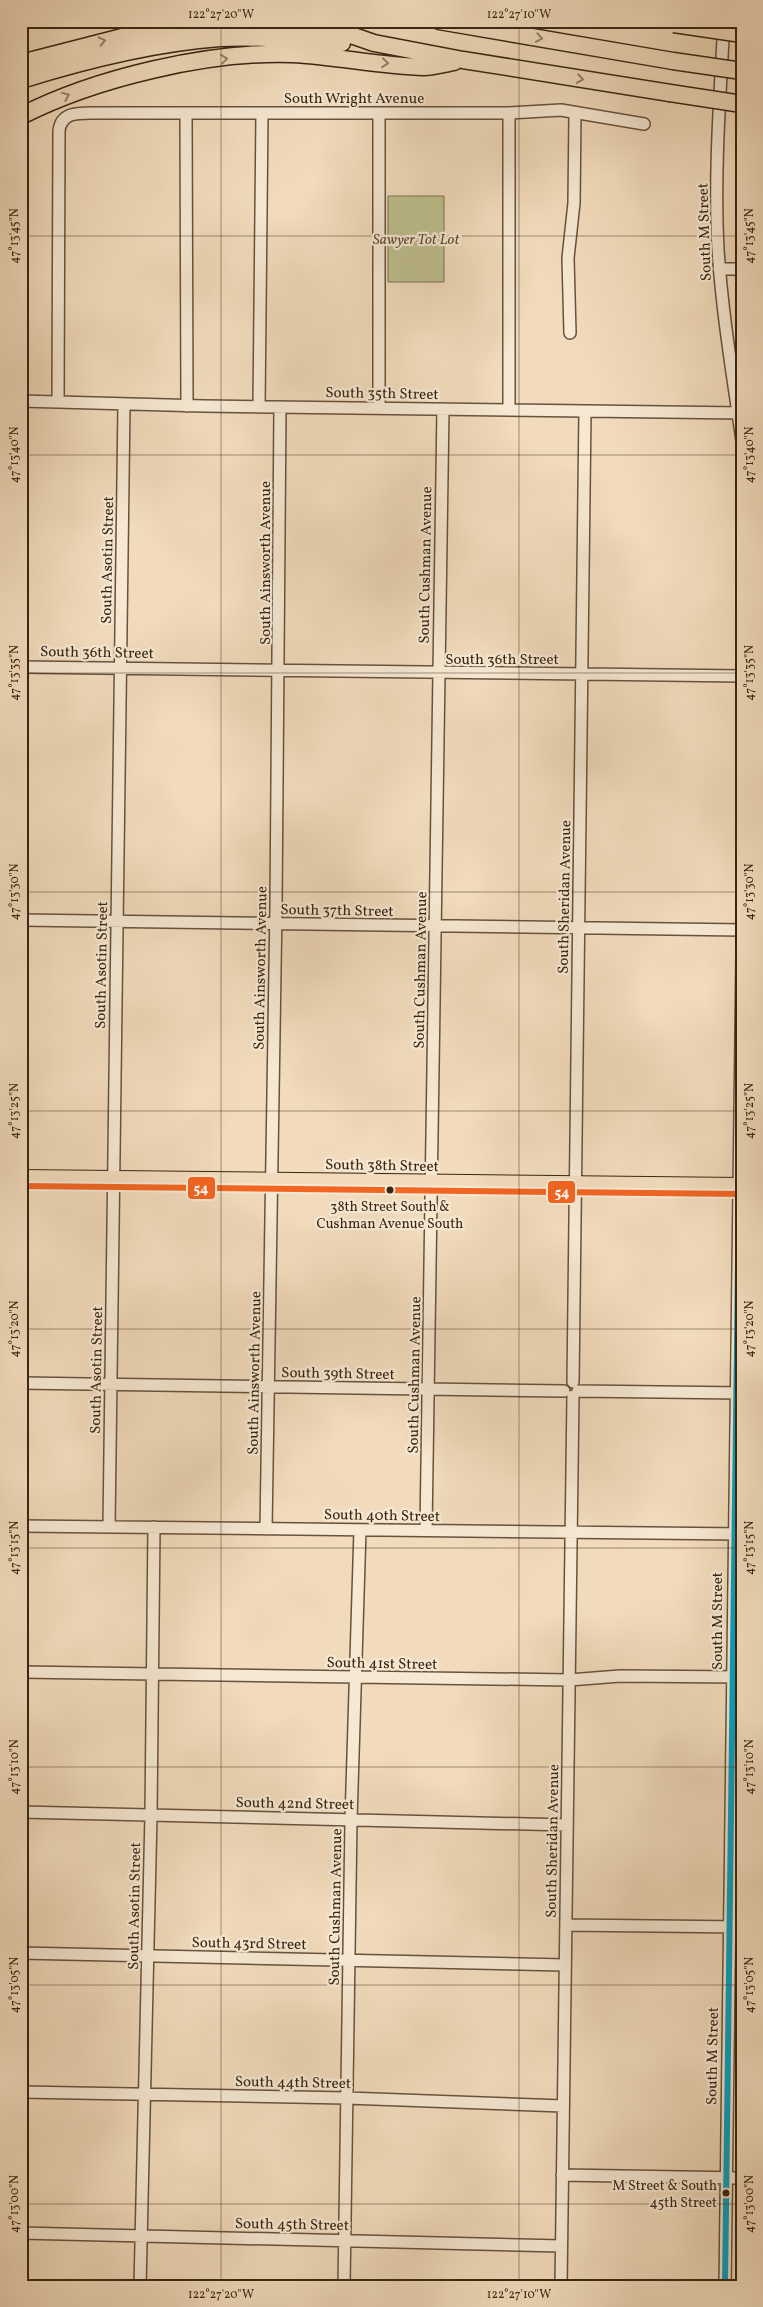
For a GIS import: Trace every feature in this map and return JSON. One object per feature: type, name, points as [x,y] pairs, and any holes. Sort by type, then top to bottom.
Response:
[{"type":"highway","points":[[439,21],[673,61],[742,70]]},
{"type":"highway","points":[[668,22],[742,34]]},
{"type":"highway","points":[[21,63],[134,34],[246,23],[345,33],[374,43],[463,60],[742,104]]},
{"type":"highway","points":[[21,80],[118,53],[220,38],[259,37],[342,43],[374,43]]},
{"type":"highway","points":[[21,116],[87,88],[165,67],[207,61],[247,56],[290,54],[425,67],[463,60]]},
{"type":"main road","name":"South 38th Street","points":[[21,1176],[740,1185]]},
{"type":"street","name":"South M Street","points":[[724,21],[716,213],[719,269],[740,413],[742,441]]},
{"type":"street","name":"South Wright Avenue","points":[[58,402],[59,131],[64,119],[73,114],[509,113],[561,110],[644,124]]},
{"type":"street","points":[[186,113],[187,406]]},
{"type":"street","points":[[259,407],[262,113]]},
{"type":"street","points":[[378,113],[379,408]]},
{"type":"street","points":[[509,113],[509,410]]},
{"type":"street","points":[[570,333],[568,258],[574,203],[575,113]]},
{"type":"street","points":[[719,269],[742,269]]},
{"type":"street","name":"South 35th Street","points":[[21,401],[187,406],[740,413]]},
{"type":"street","name":"South Asotin Street","points":[[109,1527],[124,404]]},
{"type":"street","name":"South Ainsworth Avenue","points":[[266,1529],[276,924],[280,407]]},
{"type":"street","name":"South Cushman Avenue","points":[[426,1530],[443,409]]},
{"type":"street","name":"South Sheridan Avenue","points":[[561,2286],[585,411]]},
{"type":"street","name":"South 36th Street","points":[[21,666],[742,676]]},
{"type":"street","name":"South 37th Street","points":[[21,920],[742,930]]},
{"type":"street","name":"South M Street","points":[[725,2286],[729,1927],[737,1677],[742,956]]},
{"type":"street","name":"South 39th Street","points":[[21,1383],[739,1393]]},
{"type":"street","name":"South 40th Street","points":[[21,1526],[737,1534]]},
{"type":"street","name":"South Asotin Street","points":[[140,2286],[151,1815],[154,1528]]},
{"type":"street","name":"South Cushman Avenue","points":[[344,2286],[351,1820],[360,1530]]},
{"type":"street","name":"South 41st Street","points":[[21,1672],[569,1680],[620,1676],[737,1677]]},
{"type":"street","name":"South 42nd Street","points":[[21,1812],[567,1825]]},
{"type":"street","points":[[566,1925],[742,1927]]},
{"type":"street","name":"South 43rd Street","points":[[21,1953],[565,1965]]},
{"type":"street","name":"South 44th Street","points":[[21,2092],[347,2098],[563,2106]]},
{"type":"street","points":[[562,2176],[742,2178]]},
{"type":"street","name":"South 45th Street","points":[[21,2233],[561,2246]]},
{"type":"green space","name":"Sawyer Tot Lot","points":[[388,196],[444,196],[444,282],[388,282]]},
{"type":"transit line","points":[[725,2286],[739,1185]]},
{"type":"transit line","name":"54","points":[[21,1186],[742,1194]]},
{"type":"place","name":"38th Street South & Cushman Avenue South","points":[[390,1190]]},
{"type":"place","name":"M Street & South 45th Street","points":[[726,2193]]}]
